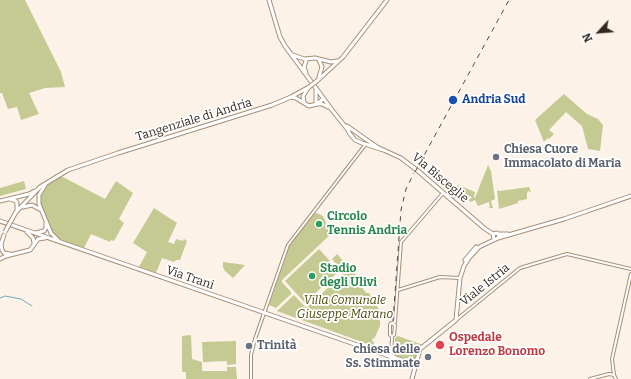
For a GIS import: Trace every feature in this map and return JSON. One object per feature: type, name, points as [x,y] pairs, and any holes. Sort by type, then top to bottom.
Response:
[{"type":"main road","name":"Via Bisceglie","points":[[269,0],[280,37],[291,55],[351,136],[364,144],[401,158],[495,236]]},
{"type":"main road","name":"Tangenziale di Andria","points":[[0,240],[16,212],[38,189],[62,173],[80,165],[282,101],[309,86],[317,81],[343,57],[387,0]]},
{"type":"main road","points":[[291,55],[305,60]]},
{"type":"main road","points":[[298,64],[310,59],[334,62],[343,57]]},
{"type":"main road","points":[[317,59],[321,64],[322,69],[321,75],[317,81]]},
{"type":"main road","points":[[305,60],[304,69],[308,77]]},
{"type":"main road","points":[[306,105],[303,97],[309,86]]},
{"type":"main road","points":[[316,88],[316,103]]},
{"type":"main road","points":[[291,97],[296,98],[310,106],[323,98]]},
{"type":"main road","points":[[316,103],[324,105],[333,112]]},
{"type":"main road","name":"Via Bisceglie","points":[[342,123],[383,150]]},
{"type":"main road","points":[[351,136],[350,132],[354,132]]},
{"type":"main road","points":[[371,147],[374,146],[373,143]]},
{"type":"main road","points":[[51,180],[43,187],[39,195],[39,204],[53,236],[62,243]]},
{"type":"main road","points":[[1,201],[29,194],[38,189]]},
{"type":"main road","points":[[456,320],[459,278],[464,261],[474,250],[495,236],[564,218],[631,195]]},
{"type":"main road","points":[[1,201],[10,199],[16,201],[18,207],[16,212]]},
{"type":"main road","points":[[13,217],[23,207],[28,205],[36,206],[42,213]]},
{"type":"main road","name":"Via Trani","points":[[0,221],[264,314],[391,355],[416,365]]},
{"type":"main road","points":[[32,232],[40,233],[44,231],[47,226],[46,221]]},
{"type":"main road","points":[[20,228],[32,235],[34,244]]},
{"type":"main road","points":[[4,234],[1,244],[2,251],[6,254],[12,254]]},
{"type":"main road","points":[[0,259],[12,254],[30,250],[39,238],[47,238]]},
{"type":"main road","points":[[456,320],[459,278]]},
{"type":"main road","name":"Viale Istria","points":[[412,379],[420,350],[456,320]]},
{"type":"street","points":[[251,379],[251,355],[288,245],[364,144]]},
{"type":"street","points":[[393,336],[390,335],[395,322],[401,242],[406,234],[443,193]]},
{"type":"street","name":"Viale Istria","points":[[456,320],[520,268],[567,254],[631,269]]},
{"type":"street","points":[[616,379],[614,376],[612,359],[631,274]]},
{"type":"street","points":[[398,290],[440,277],[459,278]]},
{"type":"street","name":"Viale Istria","points":[[457,314],[458,316],[461,316]]},
{"type":"street","points":[[391,355],[393,324]]},
{"type":"street","points":[[590,379],[608,374],[614,376]]},
{"type":"green space","points":[[0,0],[25,0],[61,72],[65,87],[45,88],[29,93],[39,114],[21,120],[17,107],[8,109],[2,93],[0,93]]},
{"type":"green space","points":[[564,94],[587,114],[598,119],[603,125],[600,151],[588,149],[582,126],[566,112],[549,130],[554,134],[544,142],[535,120]]},
{"type":"green space","points":[[488,165],[491,171],[495,199],[491,201],[493,208],[488,208],[490,207],[489,202],[478,206],[475,200],[470,202],[469,200],[472,197],[462,193],[453,199],[458,185],[475,192],[475,198]]},
{"type":"green space","points":[[61,176],[105,199],[116,181],[133,193],[119,219],[124,223],[114,241],[111,240],[110,242],[91,234],[84,248],[60,240],[53,235],[40,205],[40,197],[45,187]]},
{"type":"green space","points":[[24,181],[26,189],[0,196],[0,188]]},
{"type":"green space","points":[[529,187],[531,192],[528,191],[527,199],[499,209],[497,190]]},
{"type":"green space","points":[[154,208],[177,223],[168,242],[174,244],[176,239],[183,241],[184,239],[187,241],[180,260],[176,260],[174,262],[162,258],[156,273],[139,267],[147,252],[133,243]]},
{"type":"green space","points":[[317,213],[323,216],[331,234],[282,280],[291,294],[276,308],[269,305],[290,245],[313,214]]},
{"type":"green space","name":"Stadio degli Ulivi","points":[[319,249],[339,271],[305,303],[285,281]]},
{"type":"green space","name":"Villa Comunale Giuseppe Marano","points":[[337,254],[357,276],[356,278],[366,293],[369,293],[380,311],[380,326],[374,339],[373,338],[372,340],[374,343],[373,346],[277,311],[294,295],[305,307],[307,307],[343,274],[332,259]]},
{"type":"green space","points":[[223,262],[245,265],[233,278],[225,271]]},
{"type":"green space","points":[[191,335],[192,359],[202,362],[202,371],[227,371],[227,367],[236,367],[237,379],[186,379],[186,372],[182,372],[182,336]]},
{"type":"green space","points":[[398,336],[423,345],[419,348],[415,359],[411,361],[394,355],[395,338]]},
{"type":"green space","points":[[236,341],[236,364],[227,365],[227,361],[203,362],[202,342]]},
{"type":"waterway","points":[[0,298],[5,296],[21,299],[32,306]]},
{"type":"railway","points":[[415,172],[509,0]]},
{"type":"railway","points":[[393,321],[401,210],[406,189],[414,173]]},
{"type":"place","name":"Andria Sud","points":[[453,100]]},
{"type":"place","name":"Chiesa Cuore Immacolato di Maria","points":[[496,157]]},
{"type":"place","name":"Circolo Tennis Andria","points":[[319,224]]},
{"type":"place","name":"Stadio degli Ulivi","points":[[312,276]]},
{"type":"place","name":"Ospedale Lorenzo Bonomo","points":[[440,345]]},
{"type":"place","name":"Trinità","points":[[249,346]]},
{"type":"place","name":"chiesa delle Ss. Stimmate","points":[[428,357]]}]
